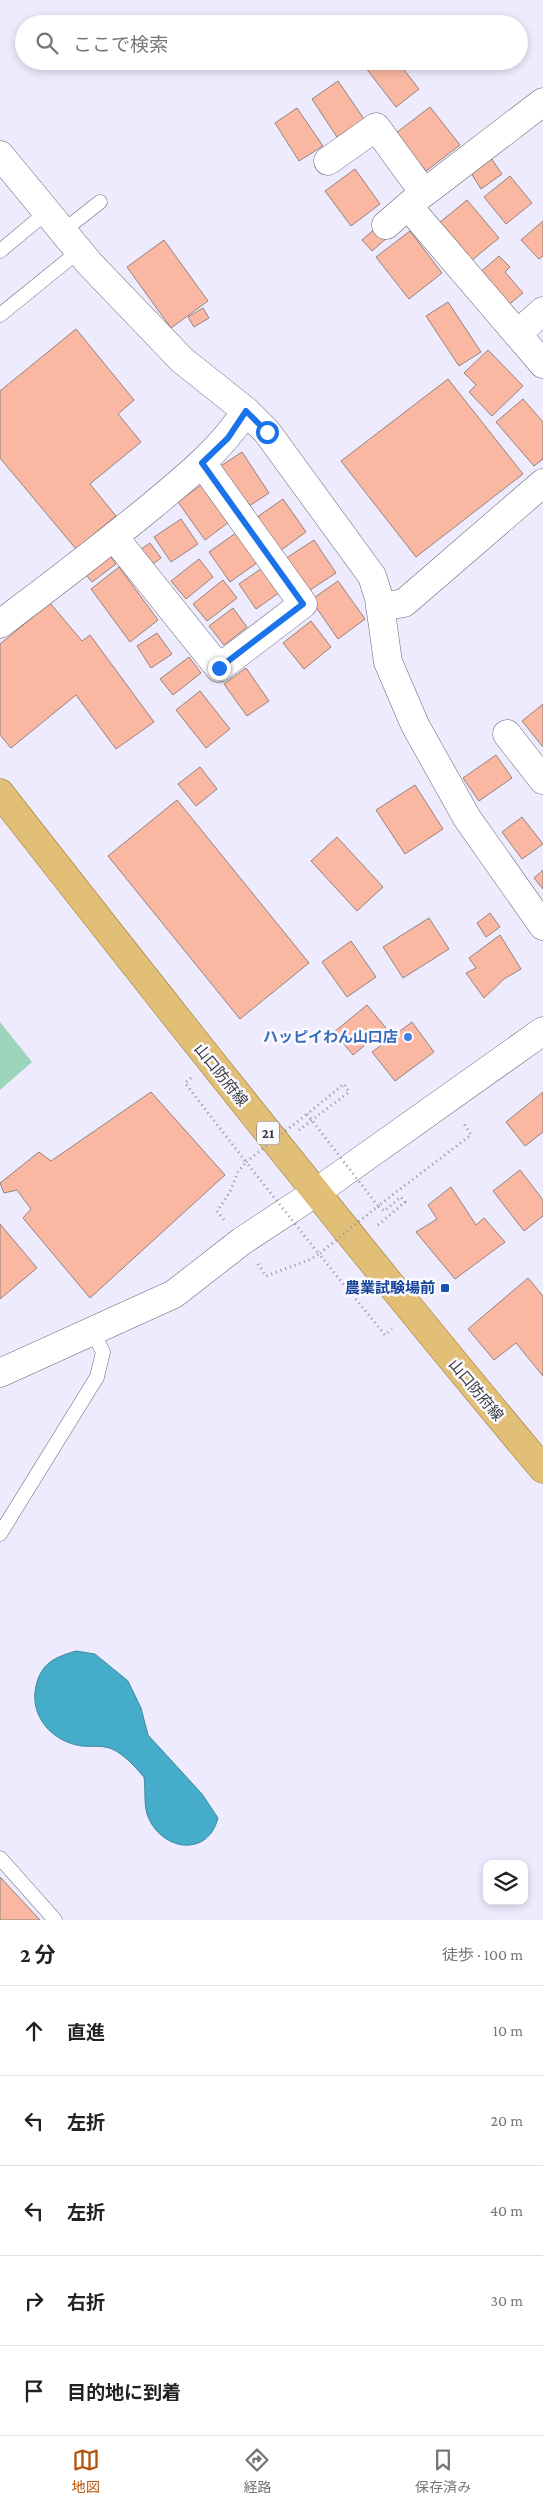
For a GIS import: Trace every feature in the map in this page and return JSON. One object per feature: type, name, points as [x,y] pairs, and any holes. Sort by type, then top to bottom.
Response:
[{"type":"main road","name":"山口防府線","points":[[0,792],[205,1056],[315,1193],[543,1469]]},
{"type":"street","points":[[386,225],[543,102]]},
{"type":"street","points":[[328,161],[384,120],[416,200],[517,334],[543,364]]},
{"type":"street","points":[[0,155],[63,231],[182,360],[246,411],[267,432],[372,576],[380,606],[388,662],[415,725],[467,818],[543,926]]},
{"type":"street","points":[[517,334],[543,311]]},
{"type":"street","points":[[0,624],[114,537],[202,463],[228,438],[246,411]]},
{"type":"street","points":[[114,537],[219,668],[303,604],[202,463]]},
{"type":"street","points":[[380,606],[404,603],[543,483]]},
{"type":"street","points":[[507,734],[543,780]]},
{"type":"street","points":[[0,1373],[174,1294],[242,1241],[315,1193],[543,1031]]},
{"type":"lane","points":[[0,315],[63,231],[100,202]]},
{"type":"lane","points":[[0,251],[63,231]]},
{"type":"lane","points":[[0,1534],[97,1377],[103,1352],[93,1332]]},
{"type":"lane","points":[[0,1858],[55,1920]]},
{"type":"path","points":[[185,1083],[385,1335]]},
{"type":"path","points":[[217,1211],[230,1192],[238,1172],[246,1162],[344,1084],[349,1092],[318,1116]]},
{"type":"path","points":[[307,1114],[378,1206],[384,1211],[401,1197],[406,1202],[388,1217]]},
{"type":"path","points":[[266,1276],[311,1259],[319,1254],[471,1135]]},
{"type":"green space","points":[[0,1022],[32,1062],[0,1090]]},
{"type":"water","points":[[76,1651],[95,1654],[128,1681],[141,1708],[148,1735],[202,1794],[218,1818],[213,1831],[205,1839],[196,1844],[185,1845],[165,1838],[156,1830],[149,1819],[145,1804],[144,1777],[130,1762],[121,1754],[109,1748],[71,1744],[52,1733],[45,1726],[36,1707],[35,1697],[38,1678],[45,1666],[50,1662]]},
{"type":"building","points":[[367,70],[404,70],[419,89],[396,107]]},
{"type":"building","points":[[338,81],[364,119],[337,137],[312,99]]},
{"type":"building","points":[[430,107],[460,145],[426,171],[396,133]]},
{"type":"building","points":[[297,108],[323,146],[299,161],[275,123]]},
{"type":"building","points":[[491,158],[502,174],[481,189],[471,173]]},
{"type":"building","points":[[355,169],[380,204],[351,226],[325,191]]},
{"type":"building","points":[[510,176],[532,203],[506,224],[484,197]]},
{"type":"building","points":[[467,200],[499,238],[471,261],[439,223]]},
{"type":"building","points":[[543,221],[543,256],[539,259],[521,240]]},
{"type":"building","points":[[378,226],[388,237],[372,251],[362,240]]},
{"type":"building","points":[[410,231],[442,273],[409,299],[376,257]]},
{"type":"building","points":[[164,240],[208,301],[171,328],[127,267]]},
{"type":"building","points":[[499,256],[510,267],[505,272],[523,293],[506,307],[478,274]]},
{"type":"building","points":[[448,302],[481,352],[459,366],[426,316]]},
{"type":"building","points":[[203,308],[209,318],[194,327],[188,317]]},
{"type":"building","points":[[76,329],[134,400],[118,414],[141,442],[90,484],[116,516],[76,549],[0,458],[0,391]]},
{"type":"building","points":[[488,350],[523,386],[492,416],[469,392],[476,385],[464,373]]},
{"type":"building","points":[[448,379],[523,474],[416,557],[341,461]]},
{"type":"building","points":[[523,399],[543,422],[543,459],[534,466],[496,422]]},
{"type":"building","points":[[242,452],[269,493],[246,508],[219,467]]},
{"type":"building","points":[[201,485],[229,522],[205,540],[178,502]]},
{"type":"building","points":[[283,499],[306,532],[277,553],[253,520]]},
{"type":"building","points":[[181,519],[198,544],[171,562],[154,537]]},
{"type":"building","points":[[240,530],[261,560],[230,582],[209,552]]},
{"type":"building","points":[[314,540],[336,573],[307,592],[285,559]]},
{"type":"building","points":[[150,543],[161,558],[149,567],[138,551]]},
{"type":"building","points":[[107,552],[116,564],[92,582],[82,570]]},
{"type":"building","points":[[199,559],[213,577],[186,599],[171,581]]},
{"type":"building","points":[[265,566],[283,590],[256,609],[239,584]]},
{"type":"building","points":[[119,567],[158,620],[130,642],[91,589]]},
{"type":"building","points":[[223,580],[237,598],[207,621],[193,604]]},
{"type":"building","points":[[338,581],[365,619],[338,639],[311,600]]},
{"type":"building","points":[[50,603],[82,641],[90,635],[154,722],[116,749],[76,695],[11,748],[0,735],[0,644]]},
{"type":"building","points":[[233,608],[247,627],[224,645],[209,626]]},
{"type":"building","points":[[311,621],[331,647],[304,669],[283,643]]},
{"type":"building","points":[[157,633],[172,654],[151,668],[137,646]]},
{"type":"building","points":[[189,657],[201,673],[173,695],[160,679]]},
{"type":"building","points":[[246,668],[269,701],[247,716],[224,684]]},
{"type":"building","points":[[200,691],[230,729],[206,748],[176,710]]},
{"type":"building","points":[[543,704],[543,747],[522,721]]},
{"type":"building","points":[[496,755],[512,778],[479,801],[463,778]]},
{"type":"building","points":[[200,767],[217,789],[196,806],[178,784]]},
{"type":"building","points":[[415,785],[443,829],[405,854],[376,810]]},
{"type":"building","points":[[177,800],[309,963],[240,1019],[108,856]]},
{"type":"building","points":[[522,817],[543,844],[522,859],[502,832]]},
{"type":"building","points":[[337,837],[383,887],[357,911],[311,861]]},
{"type":"building","points":[[543,870],[543,889],[534,878]]},
{"type":"building","points":[[490,913],[500,927],[486,937],[477,923]]},
{"type":"building","points":[[429,918],[449,949],[403,978],[383,947]]},
{"type":"building","points":[[500,935],[521,969],[504,979],[484,998],[466,973],[476,968],[469,958]]},
{"type":"building","points":[[351,941],[376,977],[347,997],[322,962]]},
{"type":"building","points":[[367,1005],[386,1028],[353,1055],[334,1032]]},
{"type":"building","name":"ハッピイわん山口店","points":[[412,1022],[434,1052],[395,1081],[372,1052]]},
{"type":"building","points":[[151,1092],[225,1175],[90,1298],[23,1218],[31,1209],[17,1190],[4,1193],[0,1183],[39,1152],[51,1161]]},
{"type":"building","points":[[543,1092],[543,1132],[525,1146],[506,1122]]},
{"type":"building","points":[[520,1170],[543,1200],[543,1216],[524,1231],[493,1191]]},
{"type":"building","points":[[451,1187],[476,1225],[484,1218],[505,1242],[455,1279],[416,1232],[437,1219],[428,1205]]},
{"type":"building","points":[[0,1224],[37,1268],[0,1299]]},
{"type":"building","points":[[528,1278],[543,1296],[543,1376],[516,1343],[494,1360],[468,1329]]},
{"type":"building","points":[[0,1877],[40,1920],[0,1920]]},
{"type":"place","name":"ハッピイわん山口店","points":[[408,1037]]},
{"type":"place","name":"農業試験場前","points":[[445,1288]]},
{"type":"route","points":[[219,668],[303,604],[202,463],[228,438],[246,411],[267,432]]}]
